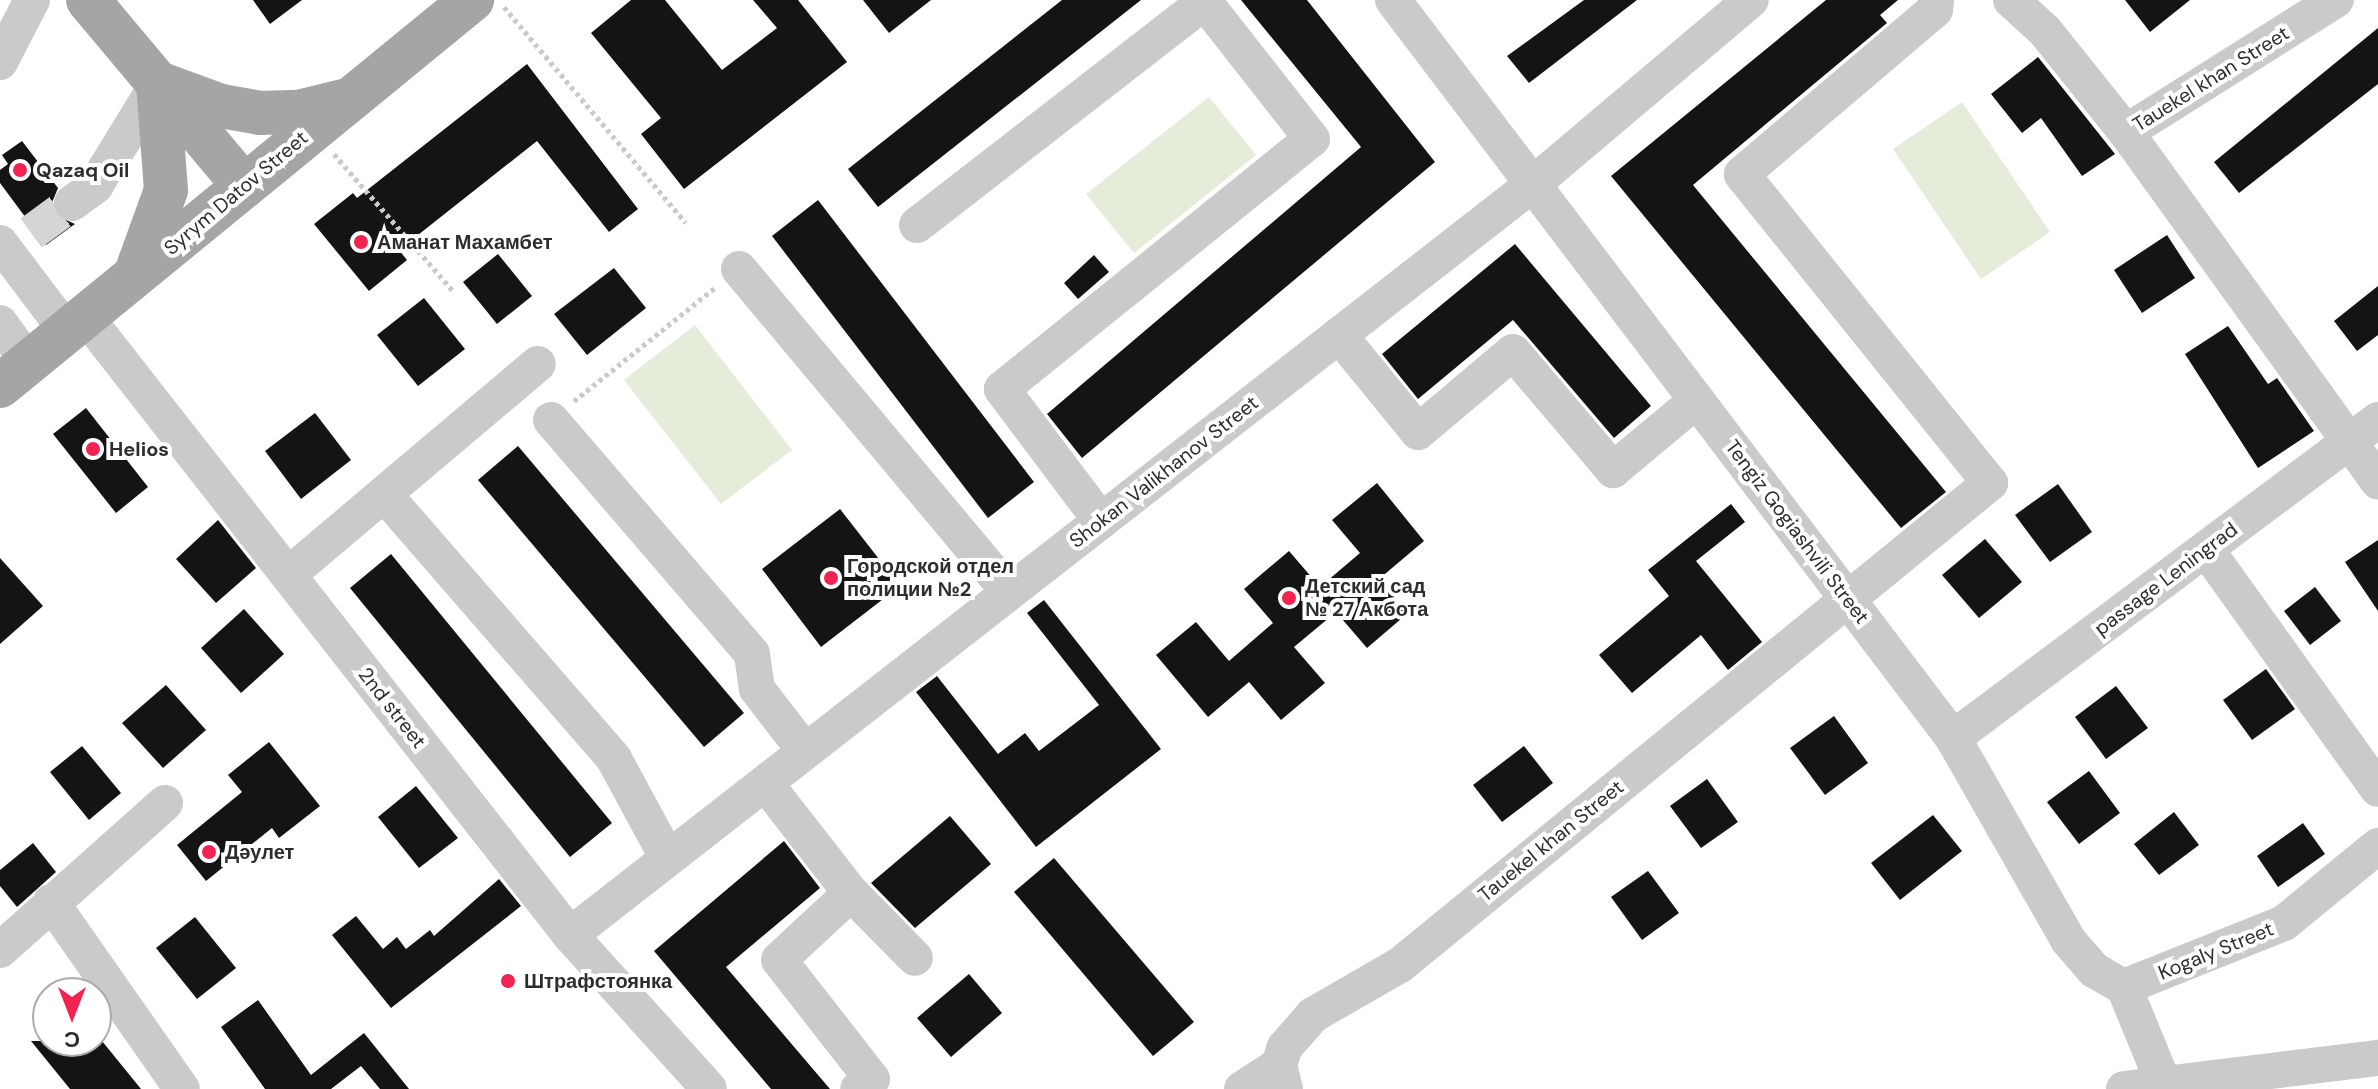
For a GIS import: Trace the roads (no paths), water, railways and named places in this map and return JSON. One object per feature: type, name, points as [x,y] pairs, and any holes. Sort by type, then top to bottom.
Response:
[{"type":"main road","points":[[88,0],[244,186]]},
{"type":"main road","name":"Syrym Datov Street","points":[[14,374],[346,101],[488,3]]},
{"type":"main road","points":[[158,83],[221,106],[260,113],[298,112],[346,101]]},
{"type":"main road","points":[[134,278],[166,190],[158,83]]},
{"type":"street","points":[[0,62],[32,0]]},
{"type":"street","name":"Tengiz Gogiashvili Street","points":[[1393,0],[1953,738],[2068,940],[2094,970],[2124,987]]},
{"type":"street","name":"Shokan Valikhanov Street","points":[[570,935],[666,855],[766,784],[1533,184],[1751,0]]},
{"type":"street","name":"Tauekel khan Street","points":[[1282,1077],[1285,1047],[1313,1015],[1400,965],[1990,483],[1742,174],[1935,10],[1936,0]]},
{"type":"street","points":[[2011,0],[2045,31],[2126,132],[2378,482]]},
{"type":"street","name":"Tauekel khan Street","points":[[2126,132],[2336,0]]},
{"type":"street","points":[[917,225],[1204,1],[1312,139],[1002,389],[1101,521]]},
{"type":"street","points":[[72,203],[95,186],[158,83]]},
{"type":"street","name":"2nd street","points":[[13,243],[77,325],[288,575],[570,935],[709,1089]]},
{"type":"street","points":[[739,269],[1009,592]]},
{"type":"street","points":[[0,323],[14,374]]},
{"type":"street","points":[[1339,335],[1418,432],[1513,352],[1613,470],[1697,400]]},
{"type":"street","points":[[288,575],[538,364]]},
{"type":"street","points":[[551,420],[752,654],[757,689],[805,751]]},
{"type":"street","name":"passage Leningrad","points":[[1953,738],[2378,420]]},
{"type":"street","points":[[384,494],[614,759],[666,855]]},
{"type":"street","points":[[2206,549],[2378,789]]},
{"type":"street","points":[[766,784],[851,893],[915,958]]},
{"type":"street","points":[[0,950],[165,803]]},
{"type":"street","name":"Kogaly Street","points":[[2124,987],[2284,923],[2378,846]]},
{"type":"street","points":[[851,893],[779,960],[872,1079],[858,1089]]},
{"type":"street","points":[[51,902],[182,1089]]},
{"type":"street","points":[[2124,987],[2163,1082]]},
{"type":"street","points":[[2124,1089],[2163,1082],[2275,1079],[2378,1058]]},
{"type":"street","points":[[1242,1089],[1282,1077]]},
{"type":"tunnel","points":[[31,233],[72,203]]},
{"type":"place","name":"Qazaq Oil","points":[[20,170]]},
{"type":"place","name":"Аманат Махамбет","points":[[361,242]]},
{"type":"place","name":"Helios","points":[[93,449]]},
{"type":"place","name":"Городской отдел полиции №2","points":[[831,578]]},
{"type":"place","name":"Детский сад № 27 Акбота","points":[[1289,598]]},
{"type":"place","name":"Дәулет","points":[[209,852]]},
{"type":"place","name":"Штрафстоянка","points":[[508,981]]}]
